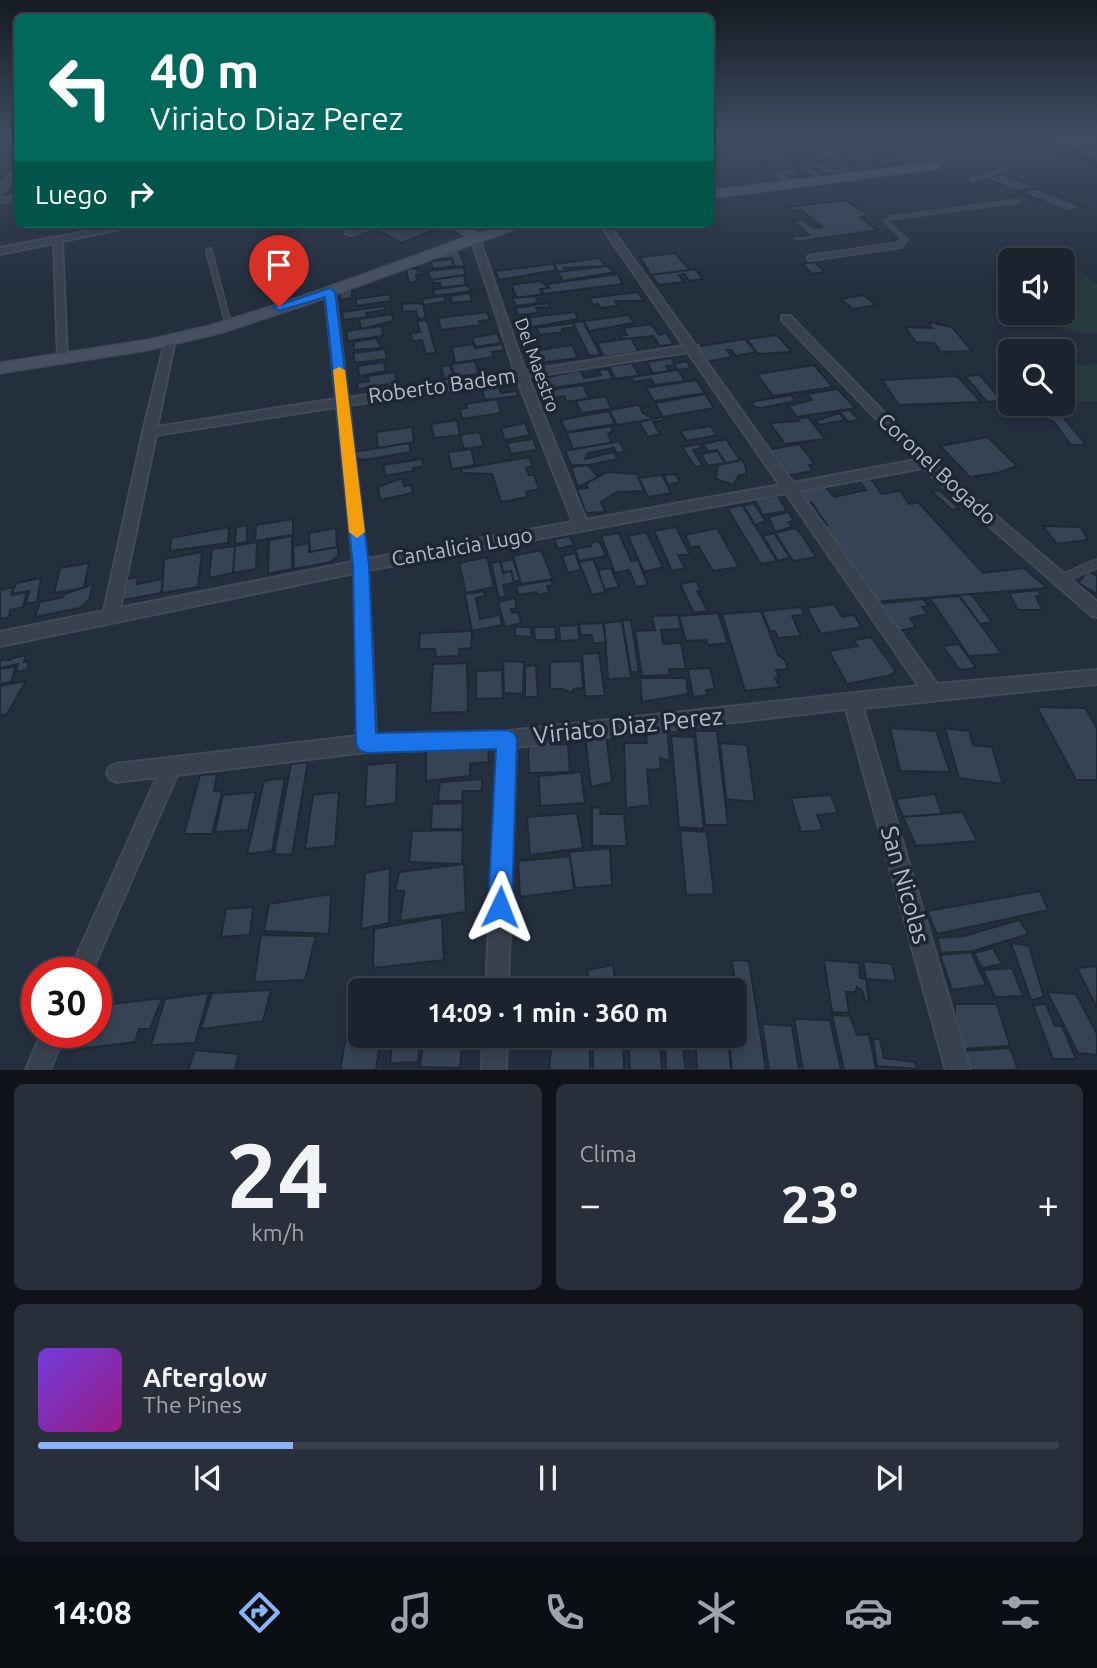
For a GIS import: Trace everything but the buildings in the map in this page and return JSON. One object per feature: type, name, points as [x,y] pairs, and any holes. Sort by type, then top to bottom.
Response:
[{"type":"street","points":[[714,194],[785,185]]},
{"type":"street","points":[[0,251],[119,228]]},
{"type":"street","points":[[349,233],[363,228]]},
{"type":"street","points":[[462,228],[475,238]]},
{"type":"street","points":[[0,368],[170,340],[330,292],[475,238],[509,228]]},
{"type":"street","points":[[607,228],[694,348],[866,600],[933,692]]},
{"type":"street","name":"Del Maestro","points":[[475,238],[520,374],[581,525]]},
{"type":"street","points":[[58,240],[62,359]]},
{"type":"street","points":[[330,292],[361,566],[367,743]]},
{"type":"street","name":"Coronel Bogado","points":[[786,318],[926,463],[1097,611]]},
{"type":"street","points":[[111,616],[170,340]]},
{"type":"street","name":"Roberto Badem","points":[[149,432],[694,348]]},
{"type":"street","name":"Cantalicia Lugo","points":[[0,639],[361,566],[926,463]]},
{"type":"street","name":"Viriato Diaz Perez","points":[[116,772],[367,743],[507,739],[852,700],[1097,677]]},
{"type":"street","name":"San Nicolas","points":[[852,700],[958,1069]]},
{"type":"street","points":[[497,978],[507,739]]},
{"type":"street","points":[[87,957],[171,767]]},
{"type":"street","points":[[38,1069],[47,1048]]},
{"type":"street","points":[[494,1069],[495,1048]]},
{"type":"lane","points":[[810,258],[900,245],[904,239],[886,221],[890,218],[1019,201]]},
{"type":"lane","points":[[209,251],[228,323]]},
{"type":"lane","points":[[1060,579],[1096,564]]},
{"type":"green space","points":[[1075,268],[1097,284],[1097,333],[1081,333],[1056,325],[1075,325]]},
{"type":"green space","points":[[1097,364],[1097,401],[1078,402],[1075,399],[1075,365]]},
{"type":"slow traffic","points":[[339,370],[357,532]]},
{"type":"route","points":[[279,307],[330,292],[361,566],[367,743],[507,739],[500,907]]}]
